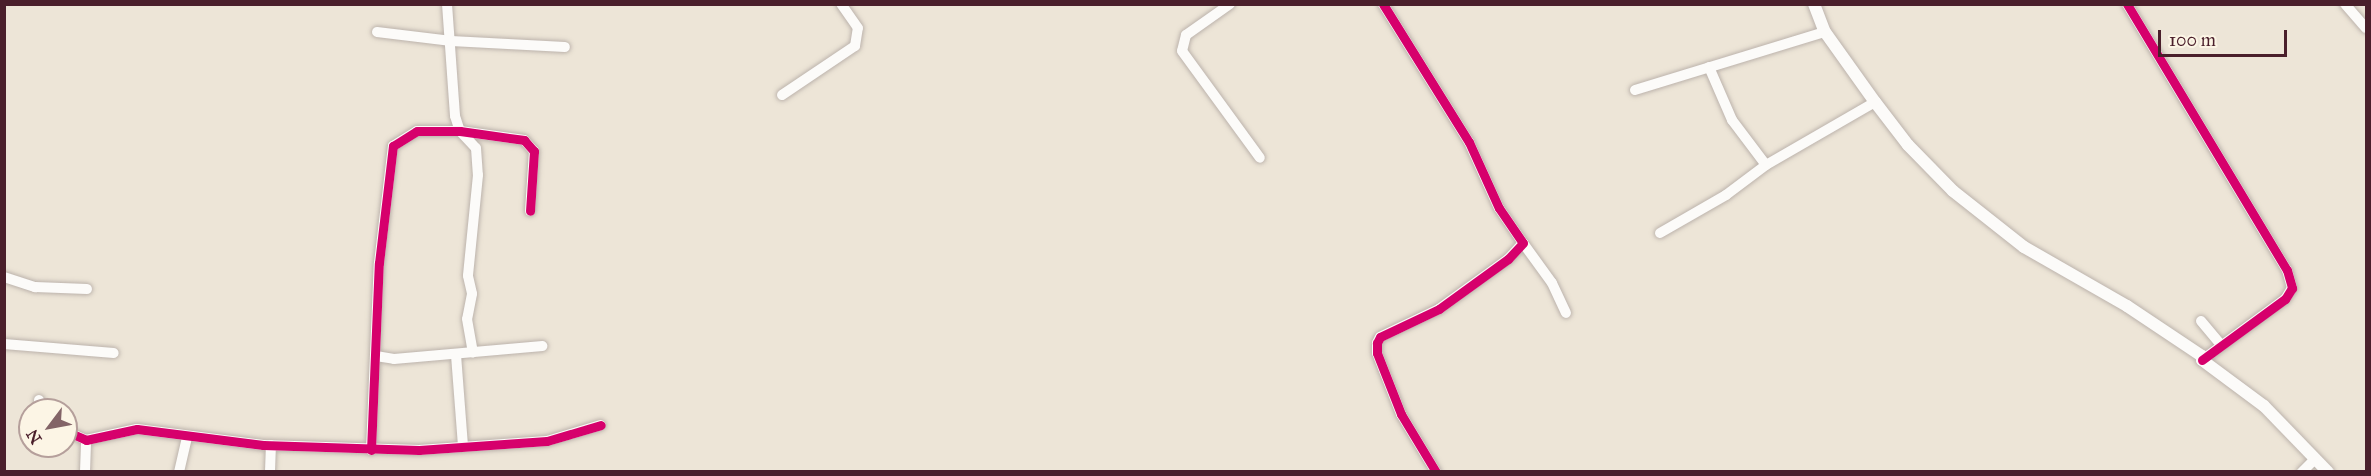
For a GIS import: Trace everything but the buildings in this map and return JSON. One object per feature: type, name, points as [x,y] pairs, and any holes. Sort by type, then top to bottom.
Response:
[{"type":"main road","points":[[1814,4],[1825,32],[1875,102],[1927,166],[1992,225],[2172,334],[2202,360],[2264,406],[2328,471]]},
{"type":"street","points":[[447,4],[455,116],[460,131],[476,148],[478,175],[468,276],[472,294],[466,319],[474,352]]},
{"type":"street","points":[[782,95],[855,46],[858,28],[841,4]]},
{"type":"street","points":[[1230,4],[1186,35],[1182,51],[1260,158]]},
{"type":"street","points":[[1383,4],[1469,142],[1499,208],[1552,283],[1566,313]]},
{"type":"street","points":[[2127,4],[2287,270],[2292,288],[2285,299],[2202,360]]},
{"type":"street","points":[[2345,4],[2367,28]]},
{"type":"street","points":[[377,32],[451,42],[566,47]]},
{"type":"street","points":[[1635,90],[1825,32]]},
{"type":"street","points":[[1709,67],[1732,120],[1766,165]]},
{"type":"street","points":[[1660,233],[1726,195],[1766,165],[1875,102]]},
{"type":"street","points":[[371,450],[379,263],[393,146],[417,131],[460,131],[520,138],[530,145],[534,152],[530,211]]},
{"type":"street","points":[[1436,471],[1401,414],[1377,354],[1377,343],[1380,337],[1439,309],[1508,259],[1523,243]]},
{"type":"street","points":[[4,277],[35,287],[87,289]]},
{"type":"street","points":[[2201,321],[2221,345]]},
{"type":"street","points":[[4,344],[114,352]]},
{"type":"street","points":[[376,357],[456,355],[542,346]]},
{"type":"street","points":[[456,355],[463,446]]},
{"type":"street","points":[[78,436],[86,440],[137,429],[187,438],[371,450],[547,441],[601,425]]},
{"type":"street","points":[[179,471],[187,438]]},
{"type":"street","points":[[85,471],[86,440]]},
{"type":"street","points":[[270,471],[271,445]]},
{"type":"street","points":[[2302,471],[2315,459]]},
{"type":"cycle path","points":[[1383,4],[1469,142],[1499,208],[1523,243],[1508,259],[1439,309],[1380,337],[1377,343],[1377,353],[1401,414],[1436,472]]},
{"type":"cycle path","points":[[2127,4],[2287,270],[2292,288],[2285,299],[2202,360]]},
{"type":"cycle path","points":[[371,450],[379,263],[393,146],[417,131],[460,131],[524,140],[534,151],[530,211]]},
{"type":"cycle path","points":[[78,436],[86,440],[137,429],[263,445],[419,450],[547,441],[601,425]]}]
